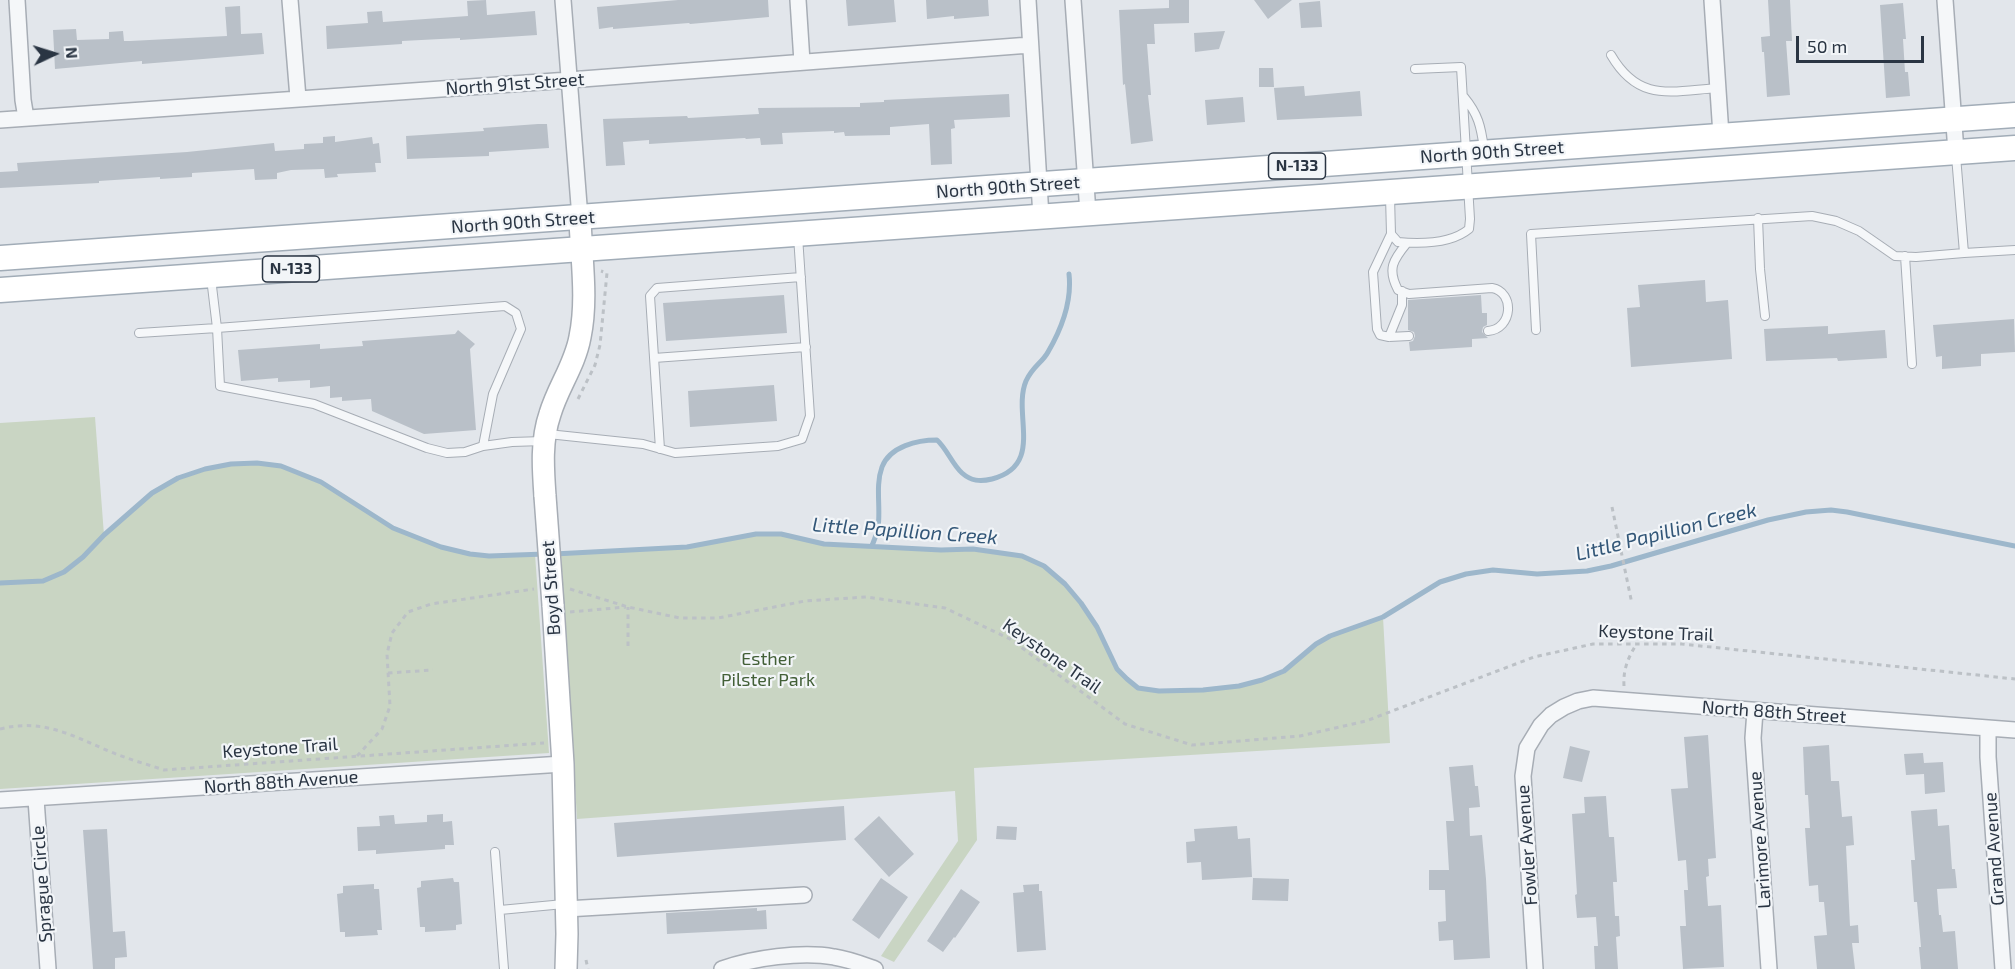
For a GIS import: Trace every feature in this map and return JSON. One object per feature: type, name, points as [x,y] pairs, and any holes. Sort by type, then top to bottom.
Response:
[{"type":"main road","name":"North 90th Street","points":[[0,258],[2015,115]]},
{"type":"main road","name":"North 90th Street","points":[[0,290],[2015,148]]},
{"type":"street","points":[[17,0],[26,118]]},
{"type":"street","points":[[290,0],[298,98]]},
{"type":"street","points":[[563,0],[580,218]]},
{"type":"street","points":[[798,0],[802,62]]},
{"type":"street","points":[[1028,0],[1041,216]]},
{"type":"street","points":[[1072,0],[1088,213]]},
{"type":"street","points":[[1712,0],[1721,135]]},
{"type":"street","points":[[1945,0],[1956,152]]},
{"type":"street","name":"North 91st Street","points":[[0,120],[1030,45]]},
{"type":"street","name":"Boyd Street","points":[[566,969],[561,602],[545,496],[545,437],[550,413],[572,363],[582,329],[580,218]]},
{"type":"street","name":"North 88th Street","points":[[1541,725],[1551,715],[1578,701],[1593,698],[2015,730]]},
{"type":"street","name":"Larimore Avenue","points":[[1755,711],[1753,738],[1769,969]]},
{"type":"street","name":"Fowler Avenue","points":[[1535,969],[1523,776],[1527,747],[1541,725]]},
{"type":"street","name":"Grand Avenue","points":[[1988,729],[2002,969]]},
{"type":"street","name":"North 88th Avenue","points":[[0,800],[563,764]]},
{"type":"street","name":"Sprague Circle","points":[[36,799],[48,969]]},
{"type":"street","points":[[566,907],[804,895]]},
{"type":"street","name":"Boyd Street","points":[[567,934],[575,969]]},
{"type":"street","points":[[722,969],[757,960],[806,955],[832,956],[875,969]]},
{"type":"lane","points":[[1611,55],[1617,65],[1637,85],[1651,90],[1668,92],[1718,88]]},
{"type":"lane","points":[[1415,69],[1461,67],[1463,96],[1476,154]]},
{"type":"lane","points":[[1391,234],[1398,242],[1407,243],[1459,237],[1469,229],[1468,186],[1476,154],[1480,123],[1473,108],[1463,96]]},
{"type":"lane","points":[[1956,152],[1964,253]]},
{"type":"lane","points":[[1389,192],[1391,234],[1373,272],[1377,329],[1380,335],[1408,336]]},
{"type":"lane","points":[[1536,330],[1531,234],[1812,216],[1836,221],[1859,231],[1895,256],[2015,250]]},
{"type":"lane","points":[[1758,218],[1765,316]]},
{"type":"lane","points":[[210,275],[217,327],[220,386],[314,404],[427,448],[447,453],[465,452],[483,446],[545,437],[643,444],[675,453],[777,446],[802,438],[810,416],[798,234]]},
{"type":"lane","points":[[1407,243],[1395,258],[1392,267],[1393,280],[1398,290],[1409,294],[1498,289],[1508,306],[1508,316],[1503,325],[1488,331]]},
{"type":"lane","points":[[1905,256],[1912,364]]},
{"type":"lane","points":[[660,449],[650,296],[657,288],[801,278]]},
{"type":"lane","points":[[1389,337],[1402,305],[1402,291]]},
{"type":"lane","points":[[139,333],[505,306],[516,314],[521,329],[493,393],[483,446]]},
{"type":"lane","points":[[654,358],[806,347]]},
{"type":"lane","points":[[495,852],[504,969]]},
{"type":"lane","points":[[500,910],[566,907]]},
{"type":"path","points":[[1612,507],[1632,604]]},
{"type":"path","name":"Keystone Trail","points":[[0,729],[14,725],[57,729],[113,753],[164,770],[357,756],[382,729],[390,706],[387,654],[392,633],[408,612],[431,604],[537,589]]},
{"type":"path","name":"Keystone Trail","points":[[561,602],[573,590],[628,607],[680,618],[718,618],[805,601],[866,597],[945,608],[1010,639],[1125,724],[1192,745],[1300,736],[1366,721],[1534,657],[1593,644],[1682,644],[2015,679]]},
{"type":"path","points":[[561,602],[628,607],[628,646]]},
{"type":"path","points":[[1624,700],[1623,672],[1637,643]]},
{"type":"path","points":[[388,672],[433,670]]},
{"type":"path","points":[[357,756],[544,743]]},
{"type":"green space","points":[[95,417],[104,535],[147,498],[176,479],[213,467],[252,463],[283,467],[305,475],[330,487],[394,528],[428,543],[480,554],[535,554],[549,753],[0,789],[0,423]]},
{"type":"green space","name":"Esther Pilster Park","points":[[756,534],[781,534],[824,544],[941,550],[973,549],[1022,556],[1044,566],[1065,584],[1097,627],[1117,669],[1127,679],[1139,688],[1159,691],[1239,686],[1262,680],[1284,671],[1316,644],[1330,636],[1383,617],[1390,743],[974,768],[977,840],[894,962],[881,956],[958,841],[955,791],[577,819],[561,553],[687,547]]},
{"type":"building","points":[[486,0],[487,15],[535,11],[537,35],[402,41],[402,44],[327,49],[326,26],[368,23],[367,12],[382,11],[383,22],[468,16],[467,1]]},
{"type":"building","points":[[678,0],[768,0],[769,17],[599,29],[597,7]]},
{"type":"building","points":[[846,0],[894,0],[896,22],[848,26]]},
{"type":"building","points":[[926,0],[988,0],[989,16],[927,19]]},
{"type":"building","points":[[1169,0],[1189,0],[1189,23],[1154,24],[1155,44],[1147,44],[1151,95],[1148,95],[1153,141],[1131,144],[1125,84],[1123,85],[1119,10],[1169,8]]},
{"type":"building","points":[[1254,0],[1292,0],[1268,19]]},
{"type":"building","points":[[1768,0],[1790,0],[1792,41],[1786,41],[1790,95],[1767,97],[1761,37],[1770,36]]},
{"type":"building","points":[[1320,1],[1322,27],[1301,28],[1299,3]]},
{"type":"building","points":[[1903,3],[1906,39],[1903,39],[1905,72],[1908,72],[1910,96],[1886,98],[1880,5]]},
{"type":"building","points":[[240,6],[241,34],[262,33],[264,54],[55,69],[53,30],[76,29],[77,40],[109,39],[109,32],[123,31],[124,41],[227,36],[225,7]]},
{"type":"building","points":[[1225,31],[1219,49],[1195,52],[1194,33]]},
{"type":"building","points":[[1259,68],[1273,68],[1274,87],[1259,87]]},
{"type":"building","points":[[1304,86],[1305,96],[1360,91],[1362,116],[1277,120],[1274,88]]},
{"type":"building","points":[[1009,94],[1010,117],[954,120],[955,128],[951,129],[952,164],[931,165],[929,124],[890,127],[890,135],[845,136],[844,132],[834,133],[834,131],[782,133],[783,144],[761,145],[760,138],[649,144],[649,140],[623,142],[625,165],[606,166],[603,119],[759,114],[758,108],[860,107],[860,103],[884,102],[884,100]]},
{"type":"building","points":[[1243,97],[1245,122],[1207,125],[1205,100]]},
{"type":"building","points":[[547,124],[549,148],[489,152],[489,156],[407,159],[406,136],[484,131],[483,128]]},
{"type":"building","points":[[335,136],[335,142],[372,137],[373,144],[379,143],[381,163],[375,163],[376,172],[337,174],[338,177],[325,178],[324,169],[291,170],[277,173],[277,179],[255,180],[254,169],[192,173],[192,177],[160,179],[160,177],[99,181],[99,183],[0,188],[0,172],[18,171],[17,163],[187,152],[274,143],[275,151],[304,149],[304,144],[323,143],[323,137]]},
{"type":"building","points":[[1705,280],[1706,302],[1728,300],[1732,359],[1631,367],[1627,308],[1640,307],[1638,285]]},
{"type":"building","points":[[784,295],[787,333],[666,341],[663,303]]},
{"type":"building","points":[[1481,295],[1482,313],[1487,313],[1487,325],[1483,327],[1482,332],[1488,338],[1472,339],[1472,347],[1410,351],[1409,342],[1413,341],[1415,336],[1414,332],[1408,330],[1408,300]]},
{"type":"building","points":[[2014,319],[2015,352],[1981,354],[1981,366],[1942,369],[1942,356],[1936,357],[1933,325]]},
{"type":"building","points":[[1828,326],[1828,334],[1885,330],[1887,358],[1766,361],[1764,329]]},
{"type":"building","points":[[458,330],[475,344],[470,349],[476,430],[424,434],[372,411],[371,399],[342,401],[342,397],[330,398],[330,386],[310,388],[310,380],[278,382],[278,378],[241,381],[238,350],[320,344],[320,349],[363,346],[362,341],[455,334]]},
{"type":"building","points":[[774,385],[777,421],[690,427],[688,391]]},
{"type":"building","points":[[1708,735],[1716,858],[1708,859],[1709,876],[1706,877],[1708,906],[1721,905],[1724,967],[1683,969],[1680,926],[1686,926],[1684,890],[1688,890],[1686,860],[1678,861],[1671,789],[1688,788],[1684,737]]},
{"type":"building","points":[[1829,745],[1831,781],[1839,781],[1842,817],[1852,816],[1854,845],[1846,846],[1850,926],[1858,925],[1859,943],[1852,943],[1855,969],[1817,969],[1814,936],[1827,935],[1824,902],[1819,902],[1818,885],[1809,886],[1805,828],[1810,828],[1808,795],[1805,795],[1803,747]]},
{"type":"building","points":[[1570,746],[1590,751],[1582,782],[1563,778]]},
{"type":"building","points":[[1923,753],[1924,763],[1943,762],[1945,792],[1925,794],[1924,774],[1906,775],[1904,754]]},
{"type":"building","points":[[1473,765],[1480,807],[1469,808],[1470,836],[1482,835],[1490,958],[1454,960],[1453,940],[1439,941],[1438,922],[1446,921],[1445,890],[1429,890],[1429,870],[1449,870],[1446,821],[1454,821],[1449,767]]},
{"type":"building","points":[[1606,796],[1609,837],[1614,837],[1617,882],[1613,882],[1615,916],[1619,916],[1620,936],[1616,937],[1618,969],[1595,969],[1594,946],[1598,946],[1596,917],[1577,918],[1575,895],[1577,894],[1572,814],[1585,813],[1584,797]]},
{"type":"building","points":[[844,806],[846,840],[617,857],[614,823]]},
{"type":"building","points":[[1937,809],[1938,826],[1949,825],[1952,869],[1955,869],[1957,888],[1937,889],[1939,915],[1941,915],[1943,932],[1955,931],[1958,969],[1921,969],[1917,902],[1914,902],[1911,860],[1915,860],[1911,811]]},
{"type":"building","points":[[443,814],[443,822],[452,821],[454,845],[445,845],[445,849],[376,854],[376,850],[358,851],[357,827],[380,826],[379,816],[394,815],[395,824],[427,822],[427,815]]},
{"type":"building","points":[[879,816],[914,854],[889,877],[854,839]]},
{"type":"building","points":[[997,826],[1017,827],[1016,840],[996,839]]},
{"type":"building","points":[[1237,826],[1238,839],[1250,838],[1252,877],[1202,880],[1201,862],[1187,863],[1186,842],[1195,841],[1194,829]]},
{"type":"building","points":[[107,829],[113,932],[125,931],[127,957],[115,958],[115,969],[93,969],[83,830]]},
{"type":"building","points":[[453,878],[454,882],[459,882],[462,924],[456,925],[456,930],[425,932],[425,927],[420,927],[417,888],[421,887],[421,881]]},
{"type":"building","points":[[881,878],[908,897],[879,939],[852,920]]},
{"type":"building","points":[[1253,878],[1289,879],[1288,901],[1252,900]]},
{"type":"building","points":[[374,884],[374,889],[379,889],[382,930],[377,930],[378,935],[345,937],[345,932],[340,932],[337,894],[343,893],[343,886]]},
{"type":"building","points":[[1039,884],[1039,891],[1042,891],[1046,950],[1017,952],[1013,893],[1024,892],[1023,885]]},
{"type":"building","points":[[961,889],[980,902],[943,952],[927,941]]},
{"type":"building","points":[[757,908],[757,911],[766,910],[767,929],[667,934],[666,913]]},
{"type":"waterway","points":[[872,546],[878,528],[880,474],[886,460],[898,449],[913,443],[937,440],[958,469],[965,476],[976,480],[992,479],[1008,472],[1018,462],[1024,437],[1022,408],[1026,381],[1048,352],[1062,324],[1069,294],[1069,274]]},
{"type":"waterway","name":"Little Papillion Creek","points":[[0,583],[43,581],[64,572],[152,493],[178,478],[205,469],[231,464],[257,463],[281,466],[321,482],[393,528],[441,547],[489,556],[545,554]]},
{"type":"waterway","name":"Little Papillion Creek","points":[[554,554],[687,547],[756,534],[781,534],[824,544],[941,550],[973,549],[1022,556],[1044,566],[1065,584],[1097,627],[1117,669],[1127,679],[1138,688],[1159,691],[1203,690],[1239,686],[1262,680],[1284,671],[1316,644],[1330,636],[1383,617],[1440,582],[1466,574],[1493,570],[1537,574],[1587,571],[1768,520],[1806,512],[1831,510],[1847,512],[2015,546]]}]
